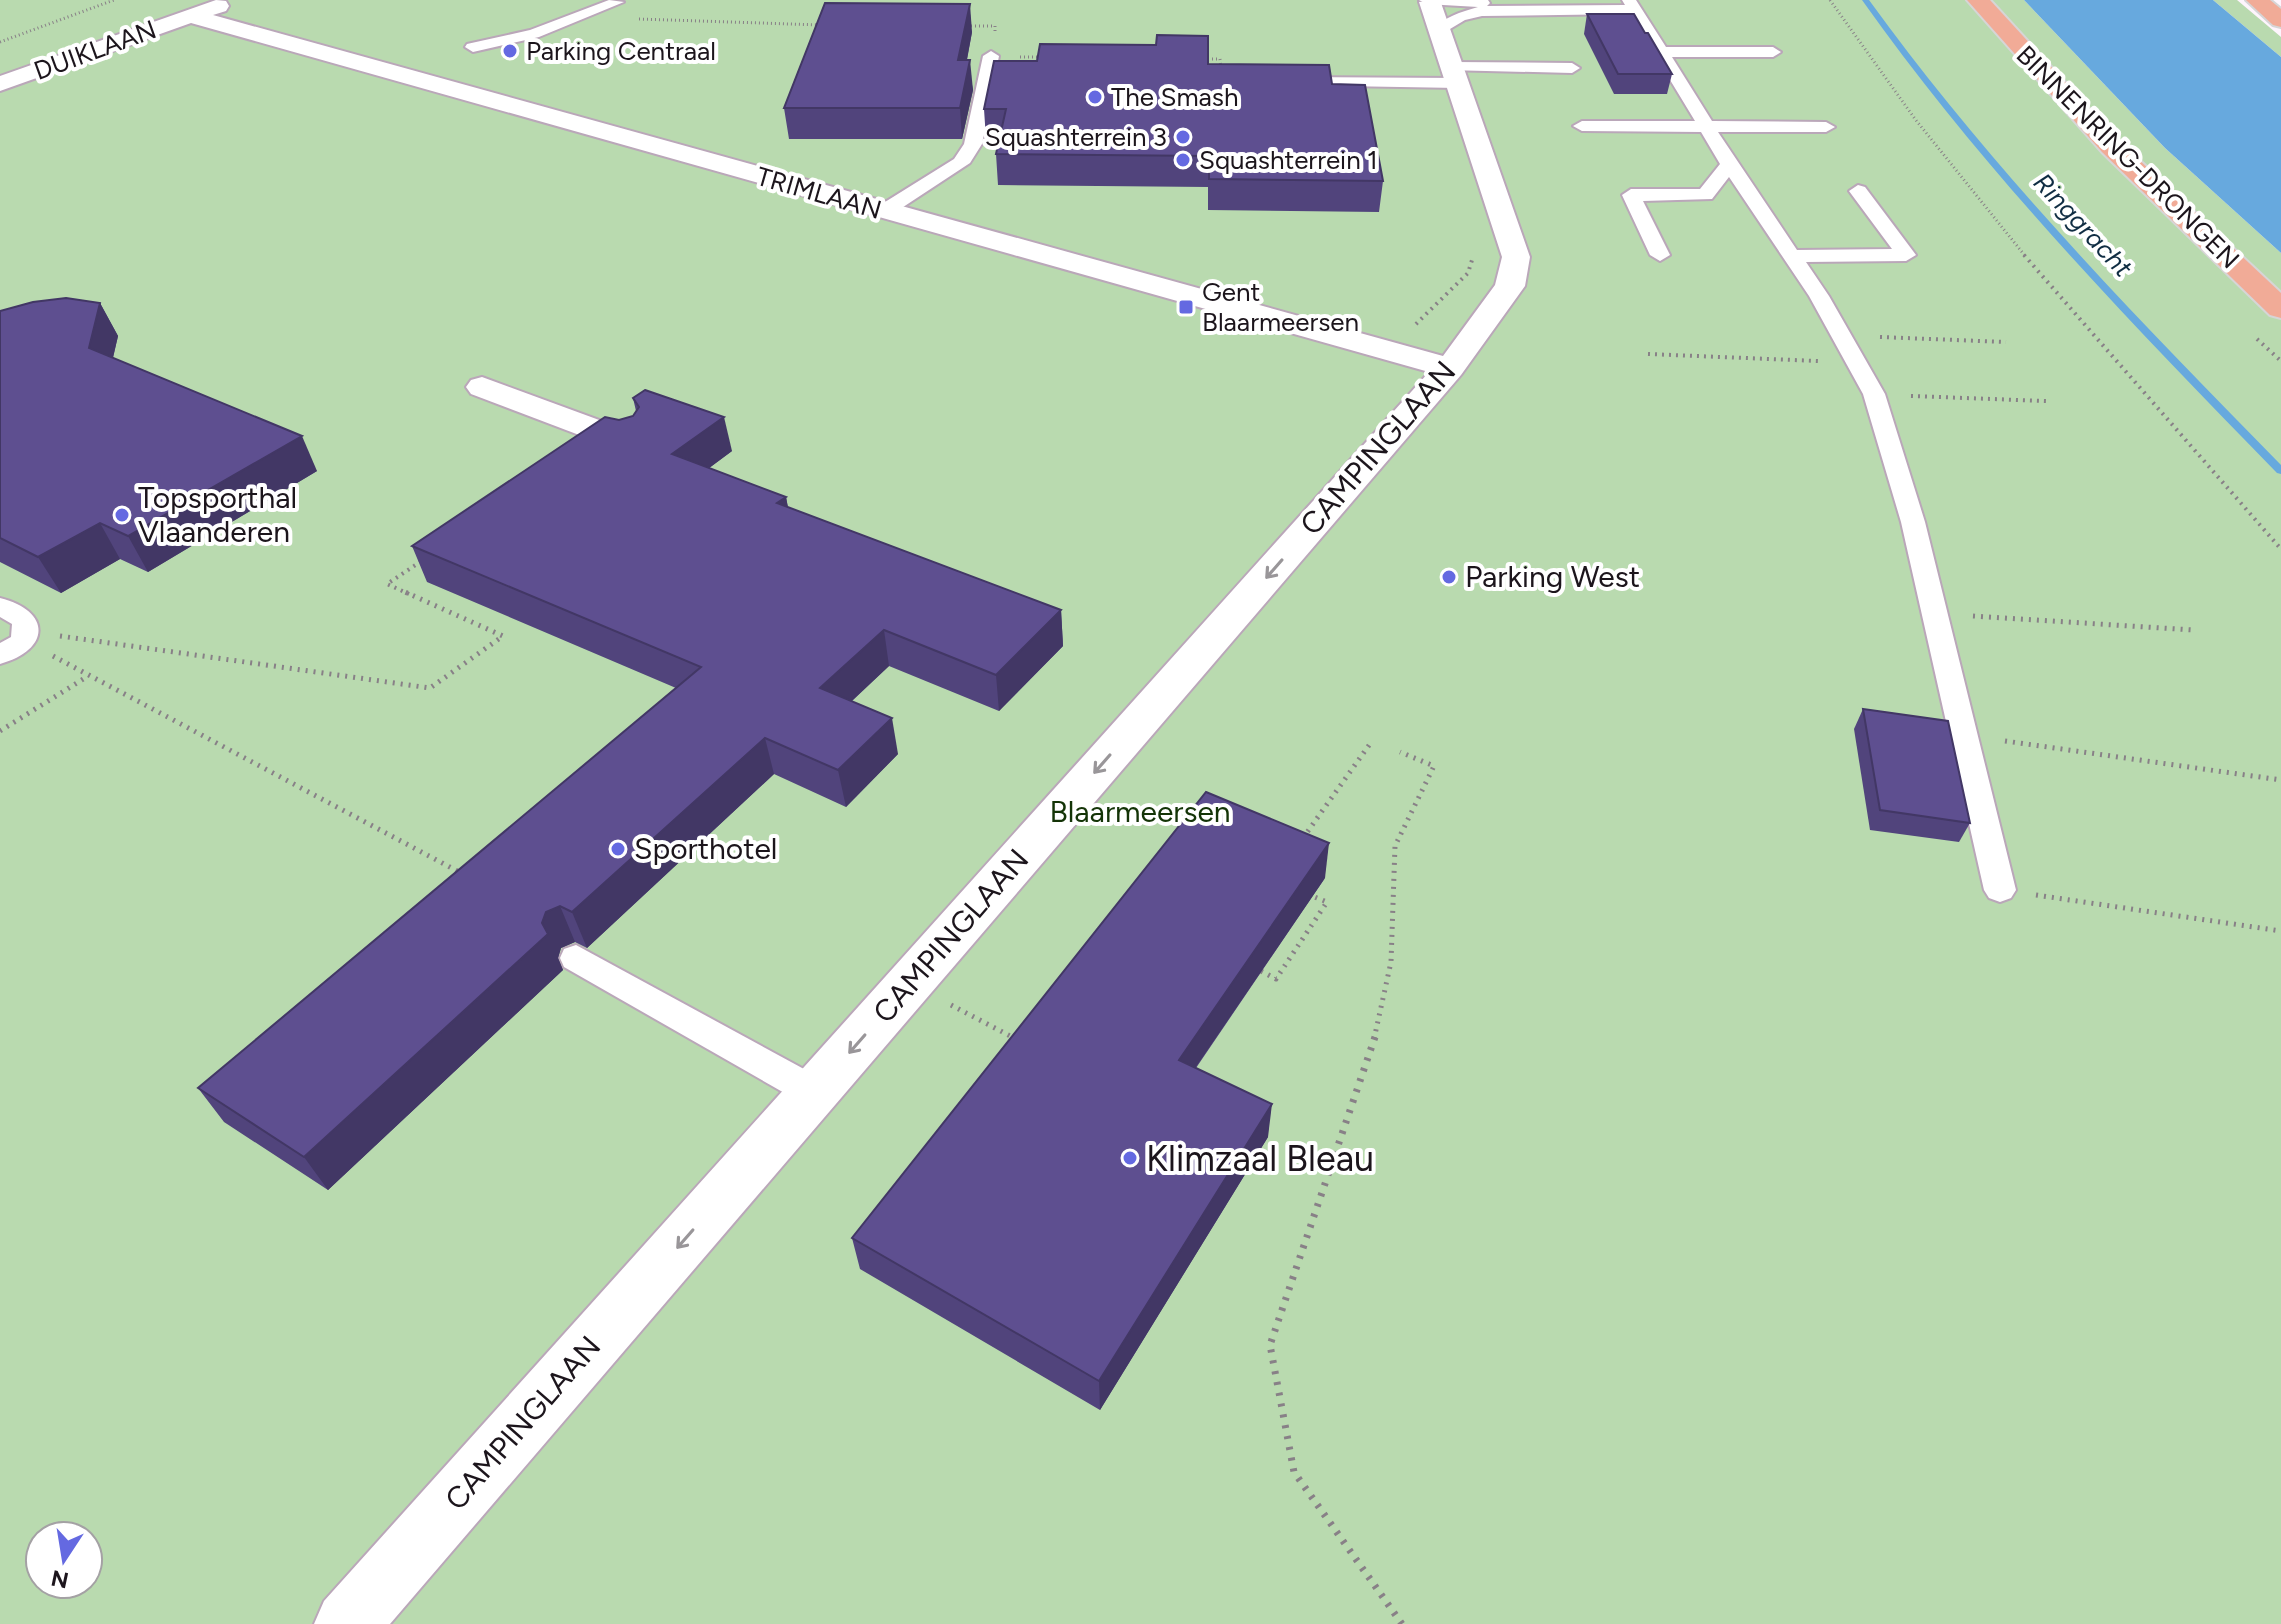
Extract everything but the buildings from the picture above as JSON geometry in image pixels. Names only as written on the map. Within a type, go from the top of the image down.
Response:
[{"type":"highway","name":"BINNENRING-DRONGEN","points":[[1978,0],[2111,147],[2281,309]]},
{"type":"highway","points":[[2257,0],[2281,20]]},
{"type":"street","name":"DUIKLAAN","points":[[0,84],[235,0]]},
{"type":"street","name":"CAMPINGLAAN","points":[[347,1624],[1450,368],[1510,286],[1516,257],[1428,1]]},
{"type":"street","name":"TRIMLAAN","points":[[190,16],[1450,368]]},
{"type":"street","points":[[482,387],[628,442]]},
{"type":"lane","points":[[1428,1],[1453,0],[1537,9]]},
{"type":"lane","points":[[473,47],[534,34],[617,2]]},
{"type":"lane","points":[[1440,30],[1460,17],[1481,11],[1632,5],[1663,52],[1729,164],[1843,335],[1874,394],[1913,522],[2000,890]]},
{"type":"lane","points":[[1663,52],[1773,52]]},
{"type":"lane","points":[[884,211],[962,162],[973,144],[991,56]]},
{"type":"lane","points":[[1221,81],[1455,75],[1572,68]]},
{"type":"lane","points":[[1582,126],[1826,127]]},
{"type":"lane","points":[[1660,255],[1631,195],[1705,195],[1729,164]]},
{"type":"lane","points":[[1792,256],[1906,255],[1858,191]]},
{"type":"lane","points":[[0,606],[25,620],[24,641],[0,655]]},
{"type":"lane","points":[[576,958],[814,1092]]},
{"type":"path","points":[[0,42],[114,0]]},
{"type":"path","points":[[1830,0],[1915,119],[2007,235],[2281,549]]},
{"type":"path","points":[[634,19],[828,25]]},
{"type":"path","points":[[965,26],[995,26],[991,56],[1052,57]]},
{"type":"path","points":[[1205,59],[1220,59],[1221,81]]},
{"type":"path","points":[[1416,324],[1468,273],[1475,249]]},
{"type":"path","points":[[1843,335],[2006,342]]},
{"type":"path","points":[[1648,354],[1859,363]]},
{"type":"path","points":[[1874,394],[2046,401]]},
{"type":"path","points":[[24,641],[55,635],[430,688],[503,636],[387,584],[426,558]]},
{"type":"path","points":[[1936,614],[2193,630]]},
{"type":"path","points":[[24,641],[466,876]]},
{"type":"path","points":[[0,731],[89,676]]},
{"type":"path","points":[[1964,736],[2281,780]]},
{"type":"path","points":[[1295,849],[1372,741]]},
{"type":"path","points":[[1400,752],[1434,766],[1395,846],[1391,962],[1375,1037],[1270,1345],[1294,1472],[1402,1624]]},
{"type":"path","points":[[2000,890],[2281,931]]},
{"type":"path","points":[[1261,971],[1276,979],[1327,902],[1312,896]]},
{"type":"path","points":[[910,983],[1019,1040]]},
{"type":"green space","name":"Blaarmeersen","points":[[0,0],[2024,0],[2165,148],[2281,253],[2281,1624],[0,1624]]},
{"type":"green space","points":[[2213,0],[2237,0],[2281,37],[2281,57]]},
{"type":"water","points":[[2024,0],[2213,0],[2281,57],[2281,253],[2165,148]]},
{"type":"waterway","name":"Ringgracht","points":[[1865,0],[1911,64],[2010,186],[2281,471]]},
{"type":"place","name":"Parking Centraal","points":[[510,51]]},
{"type":"place","name":"The Smash","points":[[1095,97]]},
{"type":"place","name":"Squashterrein 3","points":[[1183,137]]},
{"type":"place","name":"Squashterrein 1","points":[[1183,160]]},
{"type":"place","name":"Gent Blaarmeersen","points":[[1186,307]]},
{"type":"place","name":"Topsporthal Vlaanderen","points":[[122,515]]},
{"type":"place","name":"Parking West","points":[[1449,577]]},
{"type":"place","name":"Sporthotel","points":[[618,849]]},
{"type":"place","name":"Klimzaal Bleau","points":[[1130,1158]]}]
